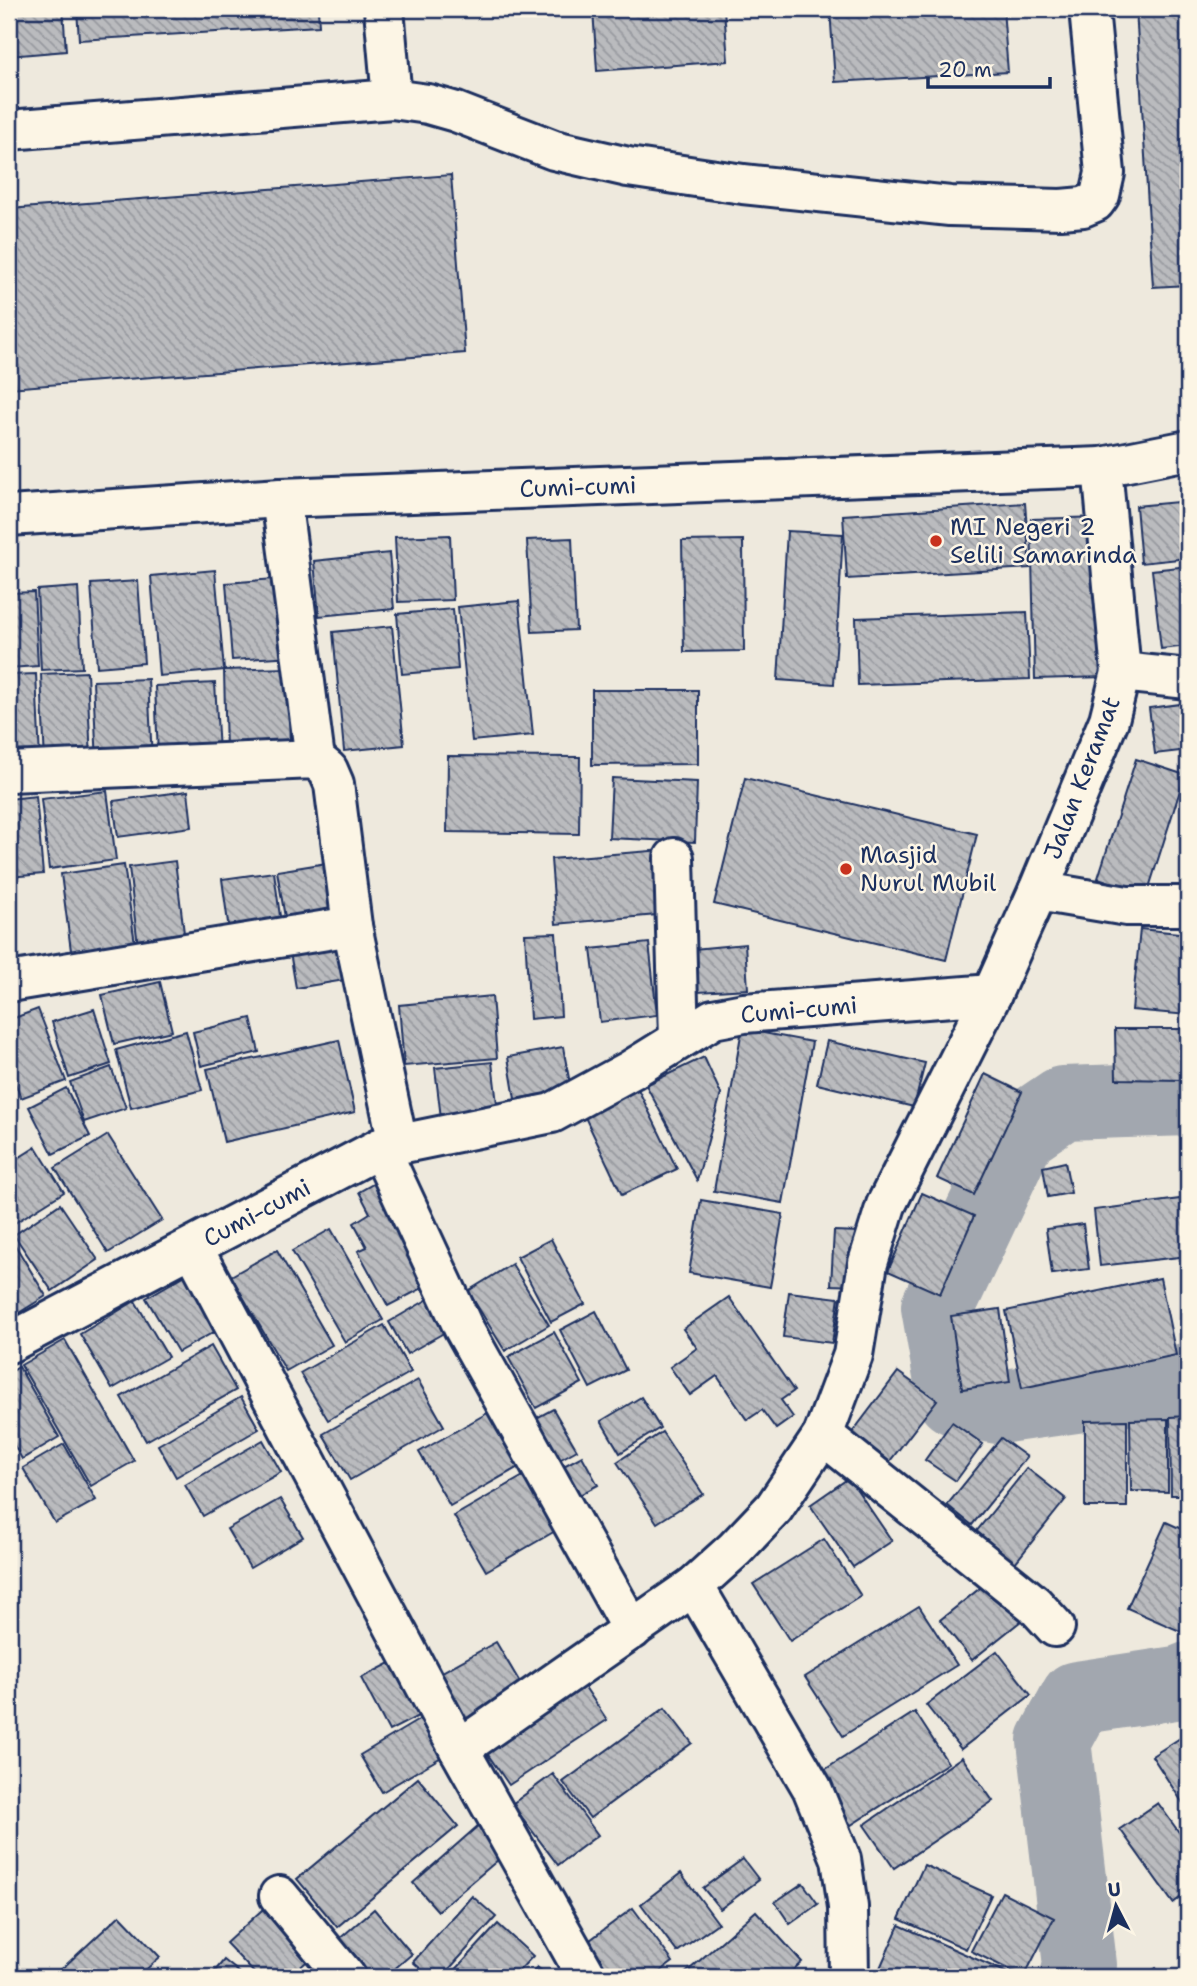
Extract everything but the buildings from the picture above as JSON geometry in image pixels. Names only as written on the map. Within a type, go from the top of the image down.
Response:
[{"type":"street","points":[[384,9],[392,99]]},
{"type":"street","points":[[9,130],[392,99],[456,111],[554,150],[628,167],[743,184],[950,206],[1061,209],[1083,207],[1095,202],[1100,195],[1105,173],[1089,9]]},
{"type":"street","name":"Cumi-cumi","points":[[9,516],[281,498],[1102,467],[1188,450]]},
{"type":"street","name":"Jalan Keramat","points":[[992,994],[1109,720],[1121,672],[1102,467]]},
{"type":"street","points":[[281,498],[315,759],[328,770],[334,784],[352,926],[389,1146],[463,1328],[632,1630]]},
{"type":"street","points":[[1121,672],[1188,679]]},
{"type":"street","points":[[9,772],[315,759]]},
{"type":"street","points":[[674,858],[679,1039]]},
{"type":"street","points":[[1038,891],[1127,906],[1188,906]]},
{"type":"street","points":[[9,982],[352,926]]},
{"type":"street","points":[[459,1749],[694,1586],[735,1549],[774,1508],[823,1435],[853,1355],[868,1263],[886,1205],[992,994]]},
{"type":"street","name":"Cumi-cumi","points":[[9,1343],[389,1146],[552,1113],[631,1070],[713,1019],[744,1013],[992,994]]},
{"type":"street","points":[[193,1248],[459,1749],[587,1977]]},
{"type":"street","points":[[823,1435],[1034,1604],[1055,1627]]},
{"type":"street","points":[[694,1586],[812,1788],[841,1859],[848,1907],[849,1977]]},
{"type":"street","points":[[279,1896],[346,1977]]},
{"type":"waterway","points":[[1188,1099],[1063,1103],[1020,1132],[938,1307],[954,1398],[998,1407],[1188,1380]]},
{"type":"waterway","points":[[1077,1977],[1080,1965],[1054,1741],[1077,1698],[1188,1679]]},
{"type":"place","name":"MI Negeri 2 Selili Samarinda","points":[[936,541]]},
{"type":"place","name":"Masjid Nurul Mubil","points":[[846,869]]}]
